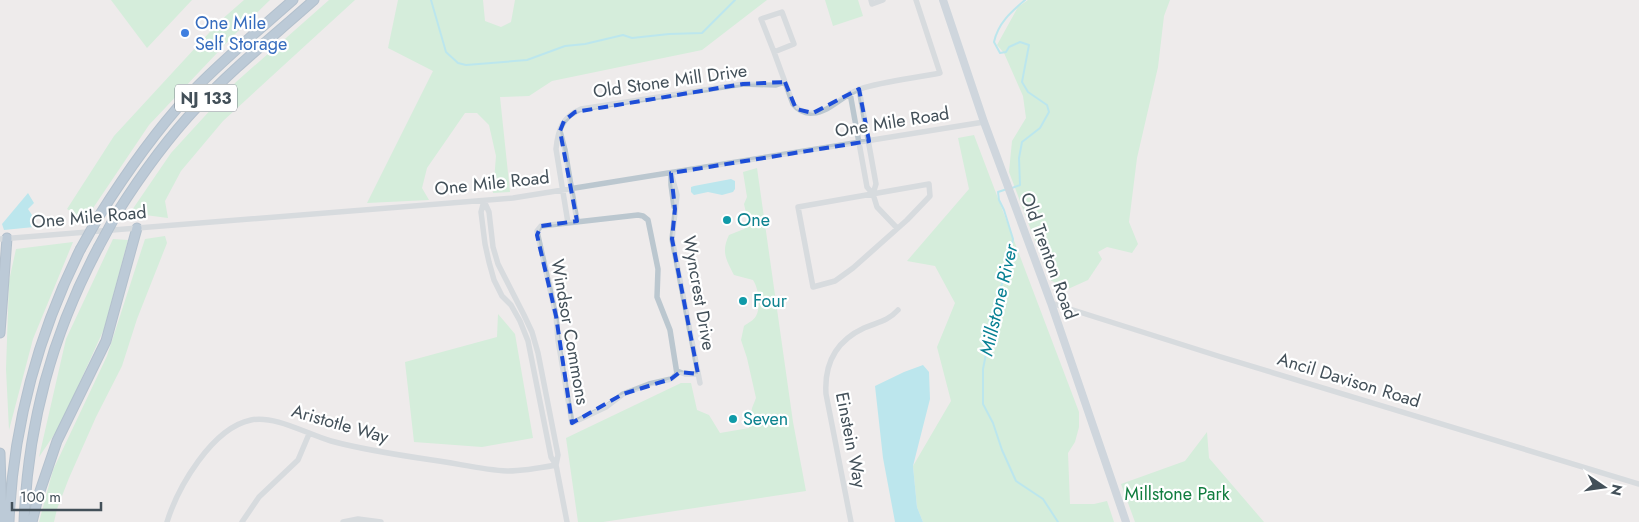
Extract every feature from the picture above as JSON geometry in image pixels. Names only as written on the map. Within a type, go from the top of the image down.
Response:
[{"type":"highway","name":"NJ 133","points":[[9,522],[17,443],[32,373],[49,319],[80,250],[99,216],[136,159],[183,102],[218,66],[293,0]]},
{"type":"highway","name":"NJ 133","points":[[24,522],[31,445],[46,376],[69,307],[117,213],[163,147],[199,105],[230,74],[314,0]]},
{"type":"highway","points":[[32,522],[38,494],[57,442],[106,341],[137,228]]},
{"type":"highway","points":[[0,333],[3,239]]},
{"type":"highway","points":[[0,453],[2,522]]},
{"type":"main road","name":"Old Trenton Road","points":[[943,0],[984,122],[1050,303],[1126,522]]},
{"type":"street","points":[[871,0],[872,4],[883,0]]},
{"type":"street","points":[[774,52],[794,44],[782,12],[761,19],[796,109],[808,113],[823,110],[860,89],[940,73],[916,0]]},
{"type":"street","name":"Old Stone Mill Drive","points":[[563,190],[556,150],[557,138],[568,115],[581,109],[742,84],[776,85],[785,82]]},
{"type":"street","points":[[860,89],[876,184],[873,194]]},
{"type":"street","points":[[850,93],[867,187],[873,194],[877,207],[897,228]]},
{"type":"street","name":"One Mile Road","points":[[3,239],[484,201],[572,189],[984,122]]},
{"type":"street","points":[[560,131],[577,221]]},
{"type":"street","name":"Wyncrest Drive","points":[[672,173],[670,185],[675,209],[672,239],[700,383]]},
{"type":"street","points":[[929,184],[930,196],[897,228],[853,268],[835,281],[813,287],[798,207],[929,184]]},
{"type":"street","points":[[563,190],[568,222]]},
{"type":"street","points":[[484,201],[481,212],[489,262],[494,280],[502,296],[511,305],[520,321],[528,341],[551,457],[556,465],[567,522]]},
{"type":"street","points":[[484,201],[489,212],[493,247],[498,264],[524,314],[538,353],[558,456],[556,465]]},
{"type":"street","name":"Windsor Commons","points":[[638,215],[648,220],[658,269],[657,297],[670,330],[677,374],[671,379],[649,384],[623,394],[606,407],[572,423],[558,340],[556,316],[537,235],[538,228],[541,226],[577,221],[638,215]]},
{"type":"street","name":"Ancil Davison Road","points":[[1050,303],[1639,484]]},
{"type":"street","name":"Einstein Way","points":[[851,522],[826,394],[825,381],[828,366],[832,356],[846,340],[862,329],[890,319],[898,310]]},
{"type":"street","points":[[677,371],[685,374],[698,374]]},
{"type":"street","name":"Aristotle Way","points":[[167,522],[190,472],[211,446],[231,428],[260,418],[271,420],[309,434],[377,452],[506,471],[532,470],[556,465]]},
{"type":"street","points":[[242,522],[259,497],[298,460],[309,434]]},
{"type":"street","points":[[343,522],[358,520],[381,522]]},
{"type":"highlighted area","points":[[785,82],[796,109],[813,113],[859,89],[869,141],[671,173],[675,209],[672,239],[698,374],[680,372],[671,379],[623,394],[572,423],[556,316],[537,235],[541,226],[577,221],[560,131],[564,121],[575,112],[743,84]]},
{"type":"green space","points":[[111,0],[192,0],[147,48]]},
{"type":"green space","points":[[244,0],[270,0],[234,35],[149,125],[85,220],[67,209],[114,136],[220,21]]},
{"type":"green space","points":[[329,0],[355,0],[223,121],[181,171],[165,201],[168,218],[130,213],[171,153],[236,82]]},
{"type":"green space","points":[[398,0],[483,0],[485,21],[501,27],[511,22],[515,0],[767,0],[702,50],[552,81],[529,96],[500,97],[510,192],[493,193],[496,156],[489,125],[477,113],[465,113],[427,168],[422,188],[429,200],[367,203],[433,71],[388,48]]},
{"type":"green space","points":[[825,0],[858,0],[863,16],[833,26]]},
{"type":"green space","points":[[1028,0],[1170,0],[1164,16],[1158,67],[1137,158],[1129,222],[1138,244],[1132,253],[1107,247],[1098,252],[1102,259],[1088,280],[1068,289],[1050,280],[1009,172],[1012,141],[1026,118],[1023,96],[1004,53],[997,45],[1018,7]]},
{"type":"green space","points":[[974,135],[1079,412],[1079,427],[1075,442],[1068,453],[1070,504],[1094,504],[1107,501],[1114,522],[923,522],[917,507],[913,466],[951,401],[937,347],[955,303],[935,266],[907,261],[969,189],[958,138]]},
{"type":"green space","points":[[757,168],[793,422],[806,491],[603,522],[578,522],[566,438],[681,383],[691,383],[697,410],[709,415],[720,433],[749,428],[752,408],[756,398],[741,340],[744,326],[758,312],[759,298],[753,280],[734,275],[727,260],[725,246],[729,235],[744,229],[748,221],[744,204],[747,197],[743,172]]},
{"type":"green space","points":[[165,236],[167,243],[137,319],[122,366],[96,417],[69,478],[54,522],[39,522],[53,470],[107,356],[145,239]]},
{"type":"green space","points":[[113,239],[128,240],[104,329],[60,426],[39,457],[66,339]]},
{"type":"green space","points":[[73,242],[33,339],[9,430],[6,369],[9,281],[16,249]]},
{"type":"green space","points":[[498,314],[515,334],[533,438],[482,447],[414,442],[405,362],[497,337]]},
{"type":"green space","name":"Millstone Park","points":[[1207,432],[1209,458],[1264,522],[1135,522],[1121,484],[1185,461]]},
{"type":"water","points":[[731,179],[735,181],[733,192],[722,195],[708,192],[694,195],[691,192],[691,187],[694,186]]},
{"type":"water","points":[[28,193],[34,203],[28,209],[34,218],[34,227],[4,230],[2,224]]},
{"type":"water","points":[[923,365],[929,372],[930,399],[913,466],[917,507],[923,522],[895,522],[883,458],[875,386]]},
{"type":"waterway","points":[[431,0],[446,52],[458,63],[466,65],[527,60],[565,46],[585,44],[623,35],[632,38],[702,33],[735,0]]},
{"type":"waterway","name":"Millstone River","points":[[1012,188],[1020,185],[1019,158],[1022,142],[1040,128],[1049,112],[1047,105],[1028,92],[1022,82],[1029,45],[1020,42],[1009,47],[1006,52],[1000,53],[994,42],[1002,24],[1025,0]]},
{"type":"waterway","name":"Millstone River","points":[[1007,189],[998,192],[1013,239],[1006,272],[990,318],[983,369],[983,404],[993,423],[1002,450],[1016,481],[1043,499],[1058,522]]},
{"type":"place","name":"One Mile Self Storage","points":[[185,33]]},
{"type":"place","name":"One","points":[[727,220]]},
{"type":"place","name":"Four","points":[[743,301]]},
{"type":"place","name":"Seven","points":[[733,419]]}]
